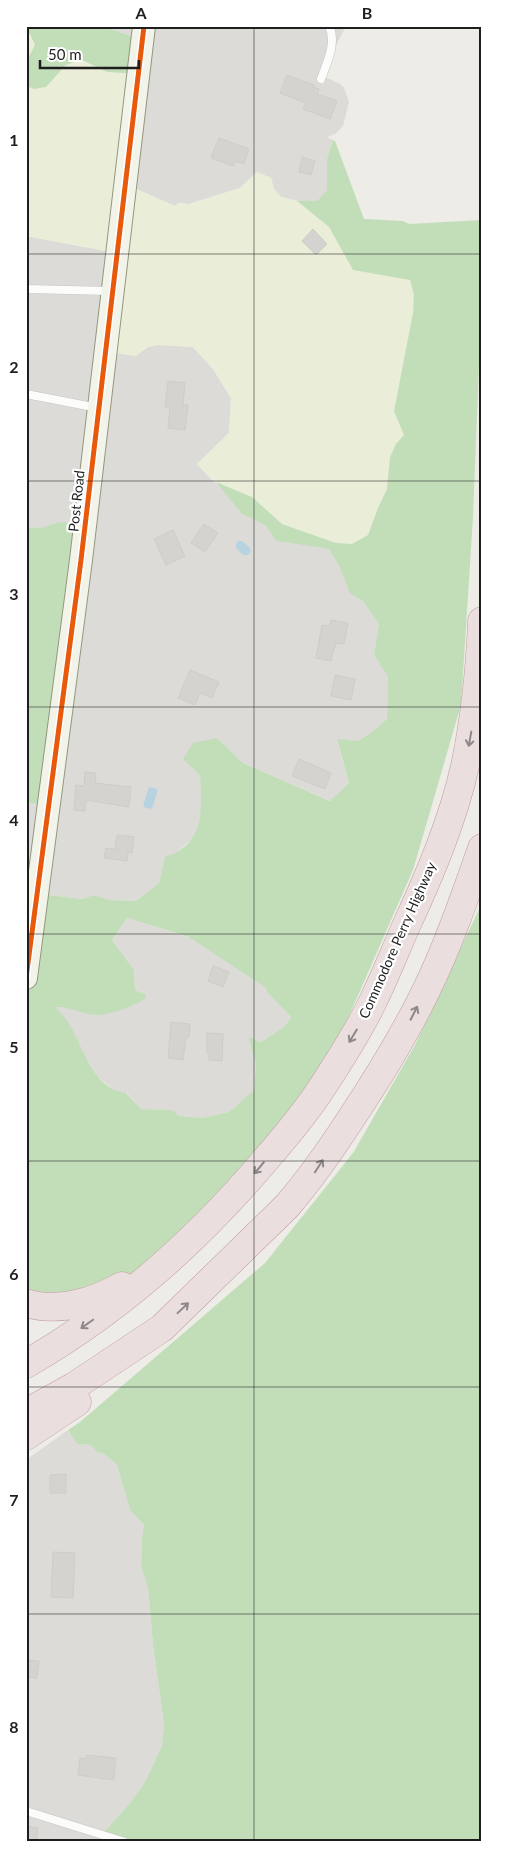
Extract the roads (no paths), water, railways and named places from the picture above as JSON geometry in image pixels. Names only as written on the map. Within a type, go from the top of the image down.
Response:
[{"type":"highway","name":"Commodore Perry Highway","points":[[26,1364],[86,1325],[133,1291],[188,1243],[249,1179],[285,1137],[322,1087],[373,1001],[429,873],[446,828],[464,768],[474,717],[482,621]]},
{"type":"highway","points":[[446,828],[456,841],[467,842],[482,839]]},
{"type":"highway","points":[[26,1436],[85,1397],[153,1338],[288,1206],[316,1170],[383,1069],[405,1032],[433,975],[464,900],[482,848]]},
{"type":"highway","points":[[429,873],[446,859],[453,857],[462,860],[465,868],[463,883],[464,900]]},
{"type":"highway","points":[[26,1303],[49,1308],[65,1306],[112,1292],[138,1278],[188,1243]]},
{"type":"highway","points":[[26,1413],[73,1387],[162,1328]]},
{"type":"street","name":"Post Road","points":[[26,978],[30,916],[65,687],[141,27]]},
{"type":"lane","points":[[321,79],[332,44],[333,34],[329,26]]},
{"type":"lane","points":[[26,288],[112,291]]},
{"type":"lane","points":[[26,394],[98,408]]},
{"type":"lane","points":[[26,1811],[125,1842]]},
{"type":"water","points":[[238,541],[242,541],[250,548],[251,551],[248,555],[243,555],[236,548]]},
{"type":"water","points":[[149,787],[158,789],[152,809],[143,806]]}]
